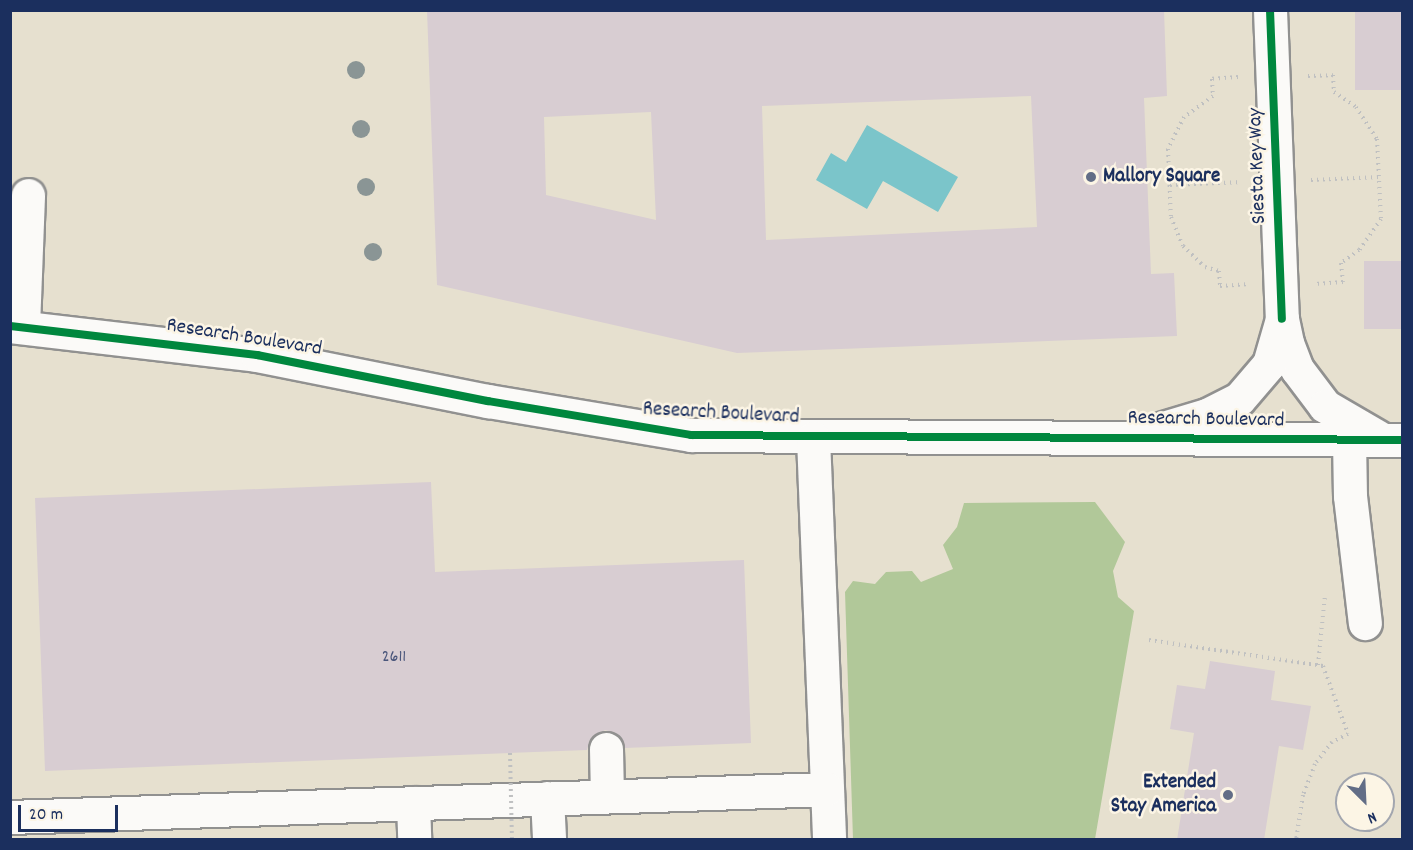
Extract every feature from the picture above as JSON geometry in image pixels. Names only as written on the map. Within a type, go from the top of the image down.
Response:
[{"type":"street","name":"Siesta Key Way","points":[[1270,10],[1282,319]]},
{"type":"street","points":[[17,326],[28,195]]},
{"type":"street","points":[[1099,436],[1162,428],[1208,415],[1239,399],[1269,364],[1282,319]]},
{"type":"street","points":[[1282,319],[1298,369],[1311,390],[1353,425],[1393,439]]},
{"type":"street","name":"Research Boulevard","points":[[17,326],[257,355],[632,427],[691,435],[813,438],[1099,436],[1393,439]]},
{"type":"street","points":[[813,438],[829,840]]},
{"type":"street","points":[[1349,439],[1350,496],[1365,623]]},
{"type":"street","points":[[606,749],[607,796]]},
{"type":"street","points":[[10,817],[827,789]]},
{"type":"street","points":[[547,798],[549,838]]},
{"type":"street","points":[[413,803],[414,840]]},
{"type":"path","points":[[1308,76],[1333,75],[1334,92],[1367,120],[1377,139],[1381,219],[1373,234],[1341,263],[1343,282],[1315,284]]},
{"type":"path","points":[[1238,77],[1212,79],[1213,96],[1184,117],[1168,149],[1171,217],[1183,246],[1206,267],[1219,272],[1220,286],[1246,284]]},
{"type":"path","points":[[1311,180],[1379,177]]},
{"type":"path","points":[[1170,185],[1242,182]]},
{"type":"path","points":[[1318,665],[1325,588]]},
{"type":"path","points":[[1149,640],[1323,666],[1348,734],[1332,742],[1315,764],[1303,795],[1296,840]]},
{"type":"path","points":[[510,753],[512,839]]},
{"type":"green space","points":[[1095,502],[1125,542],[1113,571],[1118,597],[1134,611],[1095,839],[853,839],[845,592],[853,581],[875,584],[886,572],[912,571],[921,582],[953,569],[943,545],[957,527],[964,503]]},
{"type":"water","points":[[867,125],[958,177],[938,212],[883,181],[867,209],[816,180],[831,153],[846,162]]},
{"type":"building","name":"Mallory Square","points":[[427,10],[1164,10],[1167,96],[1144,98],[1151,274],[1174,273],[1177,336],[737,353],[437,285]],"holes":[[[1031,96],[1037,227],[766,240],[762,106]],[[651,112],[656,220],[546,195],[544,117]]]},
{"type":"building","points":[[1355,10],[1402,10],[1402,90],[1355,90]]},
{"type":"building","points":[[1364,261],[1402,261],[1402,329],[1364,329]]},
{"type":"building","points":[[431,482],[435,572],[744,560],[751,743],[625,748],[615,733],[605,730],[590,740],[587,750],[45,771],[35,498]]},
{"type":"building","name":"Extended Stay America","points":[[1210,661],[1275,671],[1271,700],[1311,706],[1303,750],[1279,746],[1264,840],[1177,840],[1194,733],[1170,729],[1177,685],[1205,689]]},
{"type":"cycle path","points":[[1270,10],[1282,319]]},
{"type":"cycle path","points":[[10,326],[257,355],[488,401],[691,435],[1402,440]]},
{"type":"place","name":"Mallory Square","points":[[1091,177]]},
{"type":"place","name":"Extended Stay America","points":[[1228,795]]}]
